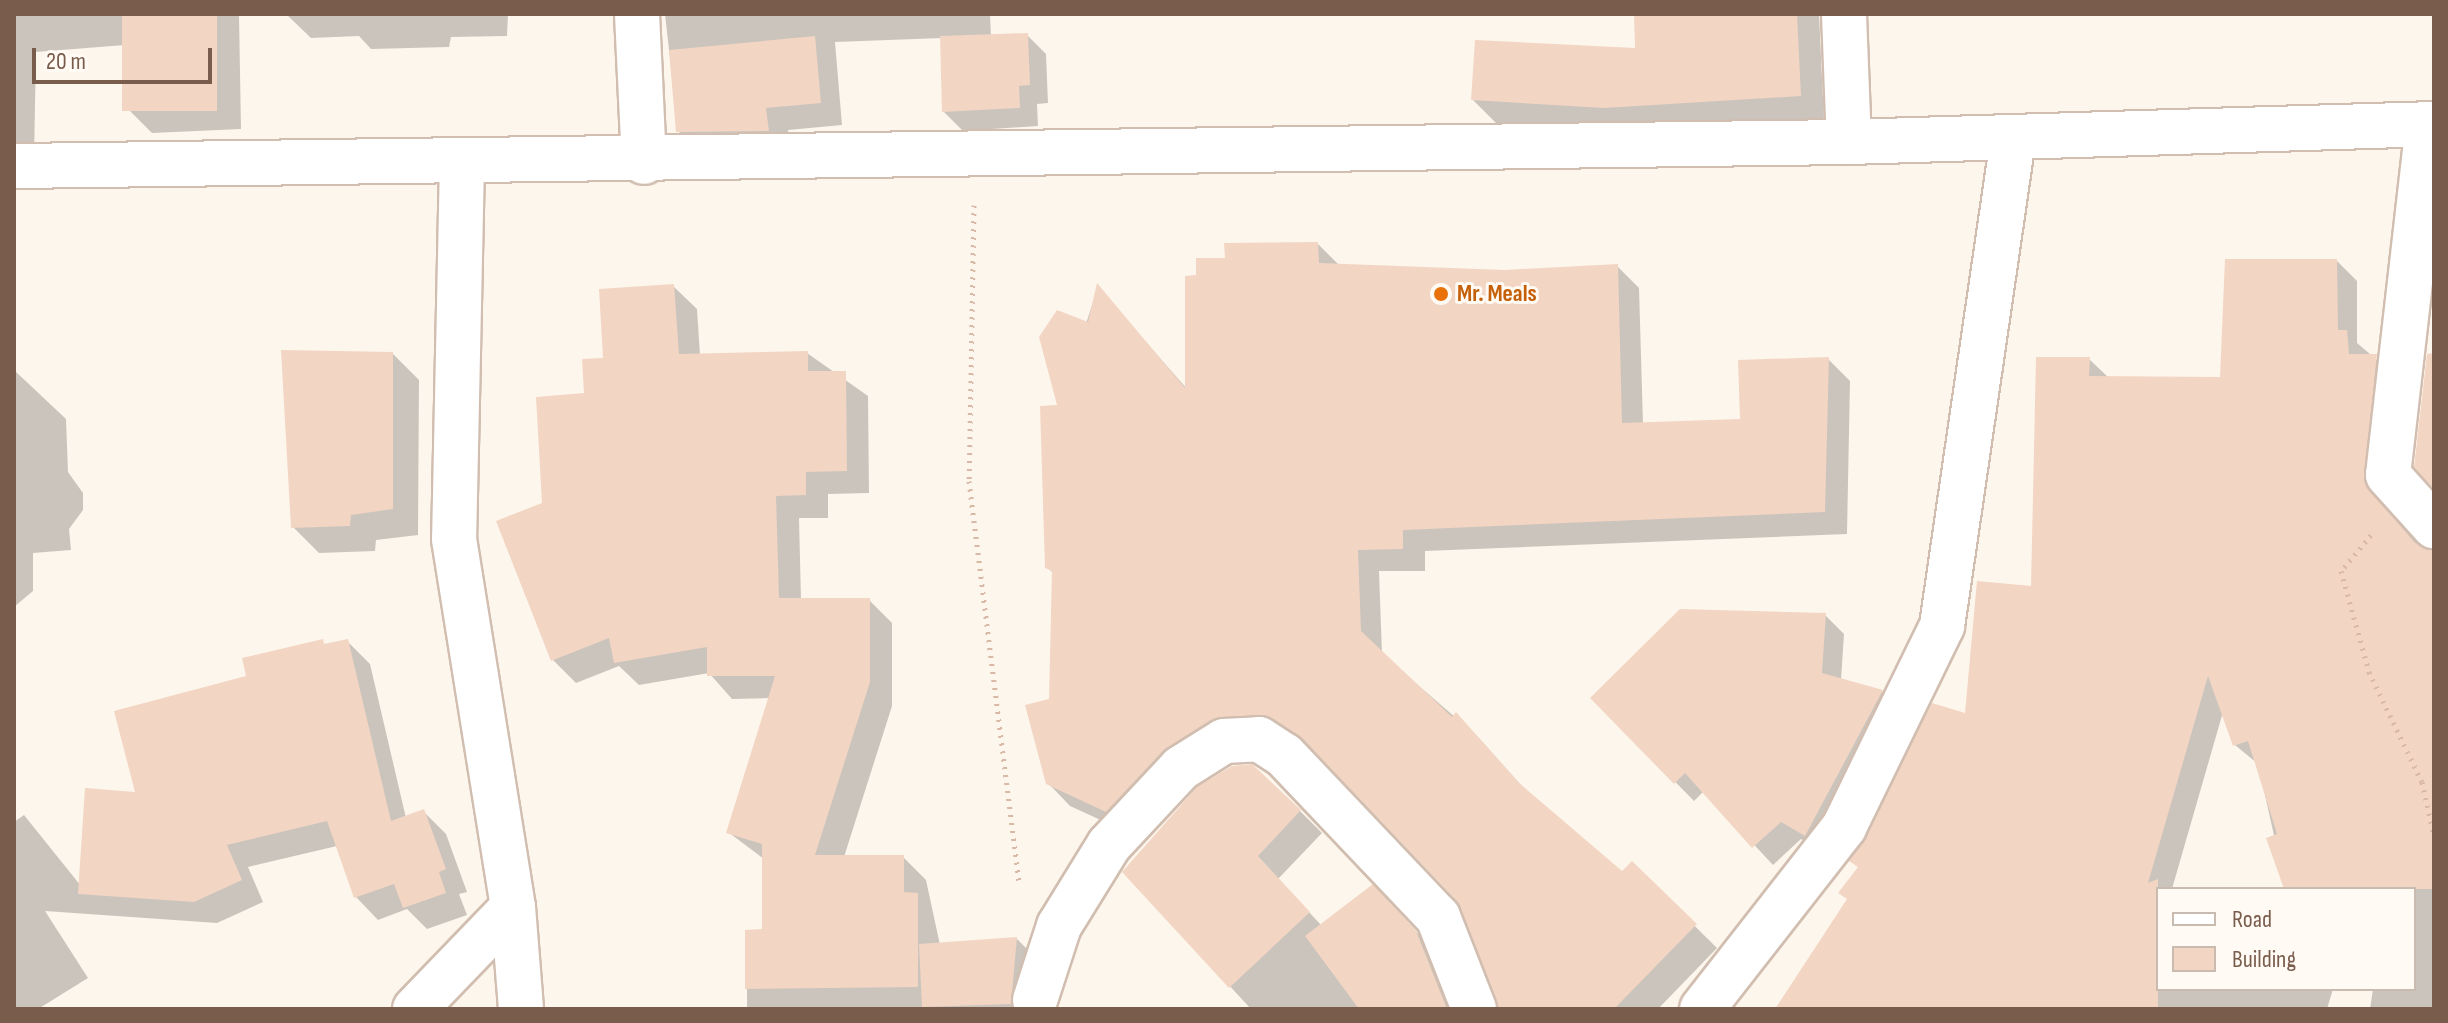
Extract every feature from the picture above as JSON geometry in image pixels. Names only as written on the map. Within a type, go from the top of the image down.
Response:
[{"type":"street","points":[[637,14],[644,162]]},
{"type":"street","points":[[1844,14],[1849,142]]},
{"type":"street","points":[[14,166],[644,162],[1849,142],[2431,124],[2388,475],[2434,526]]},
{"type":"street","points":[[1702,1009],[1844,827],[1942,626],[2013,139]]},
{"type":"street","points":[[462,162],[454,539],[513,907],[521,1009]]},
{"type":"street","points":[[1035,1000],[1059,926],[1109,845],[1181,768],[1224,741],[1259,739],[1284,755],[1438,917],[1474,1009]]},
{"type":"street","points":[[415,1009],[513,907]]},
{"type":"path","points":[[975,156],[969,481],[1020,889]]},
{"type":"path","points":[[2388,475],[2368,548],[2341,571],[2369,672],[2422,782],[2434,836]]},
{"type":"building","points":[[122,14],[217,14],[217,111],[122,111]]},
{"type":"building","points":[[1634,14],[1797,14],[1801,96],[1604,108],[1471,100],[1475,40],[1635,48]]},
{"type":"building","points":[[1028,33],[1030,85],[1019,86],[1020,108],[942,112],[940,36]]},
{"type":"building","points":[[815,36],[821,103],[766,108],[769,131],[676,132],[669,50]]},
{"type":"building","points":[[1318,242],[1319,263],[1504,270],[1618,264],[1622,423],[1740,419],[1738,360],[1829,357],[1825,512],[1403,530],[1403,549],[1358,550],[1361,631],[1452,717],[1456,712],[1519,783],[1622,871],[1632,861],[1697,924],[1614,1009],[1498,1009],[1456,900],[1302,738],[1272,718],[1211,720],[1163,751],[1106,812],[1046,784],[1025,705],[1049,699],[1052,571],[1045,568],[1040,406],[1057,405],[1039,337],[1057,310],[1088,322],[1097,283],[1185,388],[1185,276],[1196,275],[1196,258],[1225,258],[1224,243]]},
{"type":"building","points":[[2225,259],[2337,259],[2338,330],[2347,330],[2349,354],[2377,354],[2364,482],[2415,543],[2434,550],[2434,889],[2283,887],[2266,838],[2277,834],[2248,741],[2233,746],[2208,676],[2148,883],[2158,879],[2158,1009],[1775,1009],[1847,899],[1838,893],[1858,867],[1849,861],[1932,703],[1965,713],[1977,581],[2031,586],[2036,357],[2090,357],[2089,376],[2220,377]]},
{"type":"building","points":[[674,284],[679,354],[808,351],[808,371],[846,371],[847,471],[806,472],[806,495],[776,496],[779,598],[870,598],[870,682],[815,855],[904,855],[904,892],[918,893],[918,987],[745,989],[745,930],[762,929],[762,844],[726,833],[775,676],[707,676],[707,647],[614,663],[609,638],[551,661],[496,521],[542,503],[536,397],[584,393],[582,359],[603,358],[599,289]]},
{"type":"building","points":[[281,350],[393,352],[393,509],[351,515],[350,526],[291,528]]},
{"type":"building","points":[[2434,353],[2434,489],[2414,467],[2427,354]]},
{"type":"building","points":[[1680,609],[1826,613],[1822,673],[1883,690],[1805,836],[1781,822],[1752,848],[1685,773],[1674,784],[1590,698]]},
{"type":"building","points":[[323,639],[324,644],[348,639],[391,821],[424,809],[446,869],[439,872],[446,893],[403,908],[394,884],[354,898],[327,821],[227,845],[242,880],[194,902],[78,894],[85,788],[135,792],[114,711],[246,676],[242,658]]},
{"type":"building","points":[[1252,764],[1301,810],[1258,856],[1310,912],[1229,988],[1122,872],[1197,787],[1232,766]]},
{"type":"building","points":[[1373,884],[1416,931],[1447,1009],[1359,1009],[1305,936]]},
{"type":"building","points":[[1017,937],[1011,1004],[922,1007],[919,944]]},
{"type":"place","name":"Mr. Meals","points":[[1441,294]]}]
